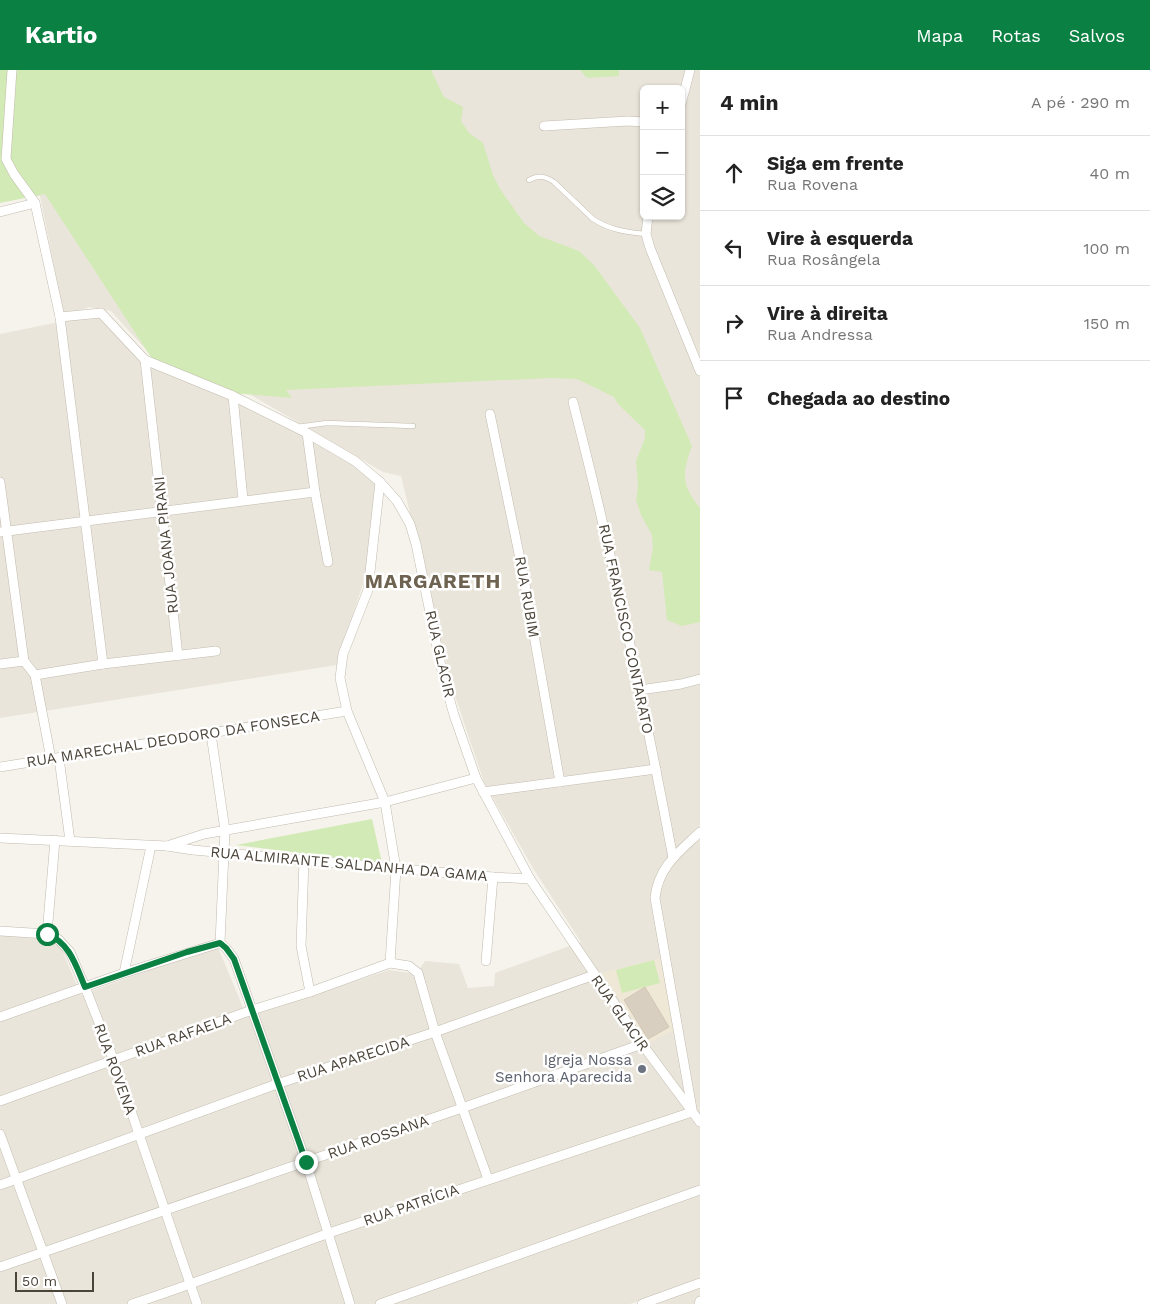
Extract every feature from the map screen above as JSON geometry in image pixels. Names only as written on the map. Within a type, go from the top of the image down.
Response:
[{"type":"street","points":[[12,70],[6,159],[14,174],[35,203],[60,317],[103,664]]},
{"type":"street","points":[[685,89],[690,70]]},
{"type":"street","points":[[544,126],[640,122]]},
{"type":"street","points":[[0,212],[35,203]]},
{"type":"street","points":[[648,220],[646,234],[654,262],[700,371]]},
{"type":"street","name":"RUA GLACIR","points":[[60,317],[101,313],[144,360],[233,396],[307,433],[355,461],[380,482],[397,501],[410,524],[416,544],[443,676],[454,715],[476,778],[530,879],[594,976],[700,1122]]},
{"type":"street","name":"RUA JOANA PIRANI","points":[[144,360],[178,656]]},
{"type":"street","points":[[233,396],[243,500]]},
{"type":"street","name":"RUA FRANCISCO CONTARATO","points":[[573,402],[601,510],[640,690],[673,858]]},
{"type":"street","name":"RUA RUBIM","points":[[490,414],[523,573],[560,782]]},
{"type":"street","points":[[307,433],[315,492],[328,562]]},
{"type":"street","points":[[0,482],[3,531],[24,661],[35,675],[55,759],[70,841]]},
{"type":"street","points":[[380,482],[368,590],[341,665],[341,690],[347,711],[385,802],[396,869],[390,963],[412,967],[418,973],[436,1032],[488,1179]]},
{"type":"street","points":[[3,531],[315,492]]},
{"type":"street","points":[[35,675],[103,664],[216,651]]},
{"type":"street","points":[[0,664],[24,661]]},
{"type":"street","points":[[640,690],[700,679]]},
{"type":"street","name":"RUA MARECHAL DEODORO DA FONSECA","points":[[0,767],[347,711]]},
{"type":"street","points":[[211,734],[225,830],[220,943]]},
{"type":"street","points":[[483,792],[656,769]]},
{"type":"street","name":"RUA ALMIRANTE SALDANHA DA GAMA","points":[[167,846],[188,838],[225,830],[385,802],[476,778]]},
{"type":"street","points":[[692,1112],[654,898],[658,881],[673,858],[700,832]]},
{"type":"street","name":"RUA ALMIRANTE SALDANHA DA GAMA","points":[[0,838],[167,846],[396,869],[530,879]]},
{"type":"street","points":[[0,931],[47,934],[56,840]]},
{"type":"street","points":[[124,973],[152,846]]},
{"type":"street","points":[[304,860],[301,946],[310,992]]},
{"type":"street","points":[[486,961],[493,877]]},
{"type":"street","name":"RUA ROVENA","points":[[47,934],[58,939],[70,952],[85,987],[114,1061],[197,1304]]},
{"type":"street","points":[[0,1017],[124,973],[220,943]]},
{"type":"street","points":[[220,943],[234,959],[306,1162],[350,1304]]},
{"type":"street","name":"RUA RAFAELA","points":[[0,1102],[252,1010],[310,992],[390,963]]},
{"type":"street","name":"RUA APARECIDA","points":[[0,1185],[278,1084],[436,1032],[594,976]]},
{"type":"street","name":"RUA ROSSANA","points":[[0,1267],[642,1044]]},
{"type":"street","name":"RUA PATRÍCIA","points":[[132,1304],[190,1285],[329,1233],[692,1112]]},
{"type":"street","points":[[0,1134],[62,1304]]},
{"type":"street","points":[[380,1304],[700,1190]]},
{"type":"street","points":[[642,1304],[700,1283]]},
{"type":"lane","points":[[529,180],[539,176],[554,182],[593,219],[606,226],[620,231],[646,234]]},
{"type":"lane","points":[[296,427],[327,423],[413,426]]},
{"type":"shaded area","points":[[4,70],[700,70],[700,1280],[630,1304],[0,1304],[0,934],[57,938],[81,995],[217,945],[247,1017],[389,970],[416,974],[425,961],[459,964],[468,988],[494,986],[495,973],[581,942],[534,870],[484,782],[452,687],[401,476],[383,472],[246,392],[159,364],[111,311],[89,307],[64,316],[40,196],[14,197]]},
{"type":"shaded area","points":[[89,312],[109,315],[155,367],[244,397],[383,477],[365,577],[337,665],[0,718],[0,334],[69,320]]},
{"type":"shaded area","points":[[660,958],[674,1030],[649,1043],[602,973]]},
{"type":"shaded area","points":[[700,1286],[700,1304],[649,1304]]},
{"type":"green space","points":[[0,70],[431,70],[444,97],[463,107],[461,121],[469,133],[483,143],[493,175],[500,189],[524,223],[539,236],[579,251],[594,265],[640,328],[692,446],[686,464],[685,478],[689,492],[700,508],[700,622],[682,626],[667,620],[662,572],[649,570],[653,547],[652,535],[641,515],[636,500],[638,486],[636,461],[645,438],[645,430],[618,404],[614,397],[577,379],[550,378],[286,390],[292,398],[219,394],[158,368],[45,194],[0,203]]},
{"type":"green space","points":[[580,70],[619,70],[619,76],[587,78]]},
{"type":"green space","points":[[372,819],[382,863],[236,845]]},
{"type":"green space","points":[[654,960],[660,983],[622,993],[616,970]]},
{"type":"building","points":[[645,987],[669,1027],[648,1039],[624,1000]]},
{"type":"place","name":"Igreja Nossa Senhora Aparecida","points":[[642,1069]]},
{"type":"district","name":"MARGARETH","points":[[433,581]]},
{"type":"route","points":[[47,934],[58,939],[70,952],[85,987],[187,952],[220,943],[226,948],[234,959],[306,1162]]}]
